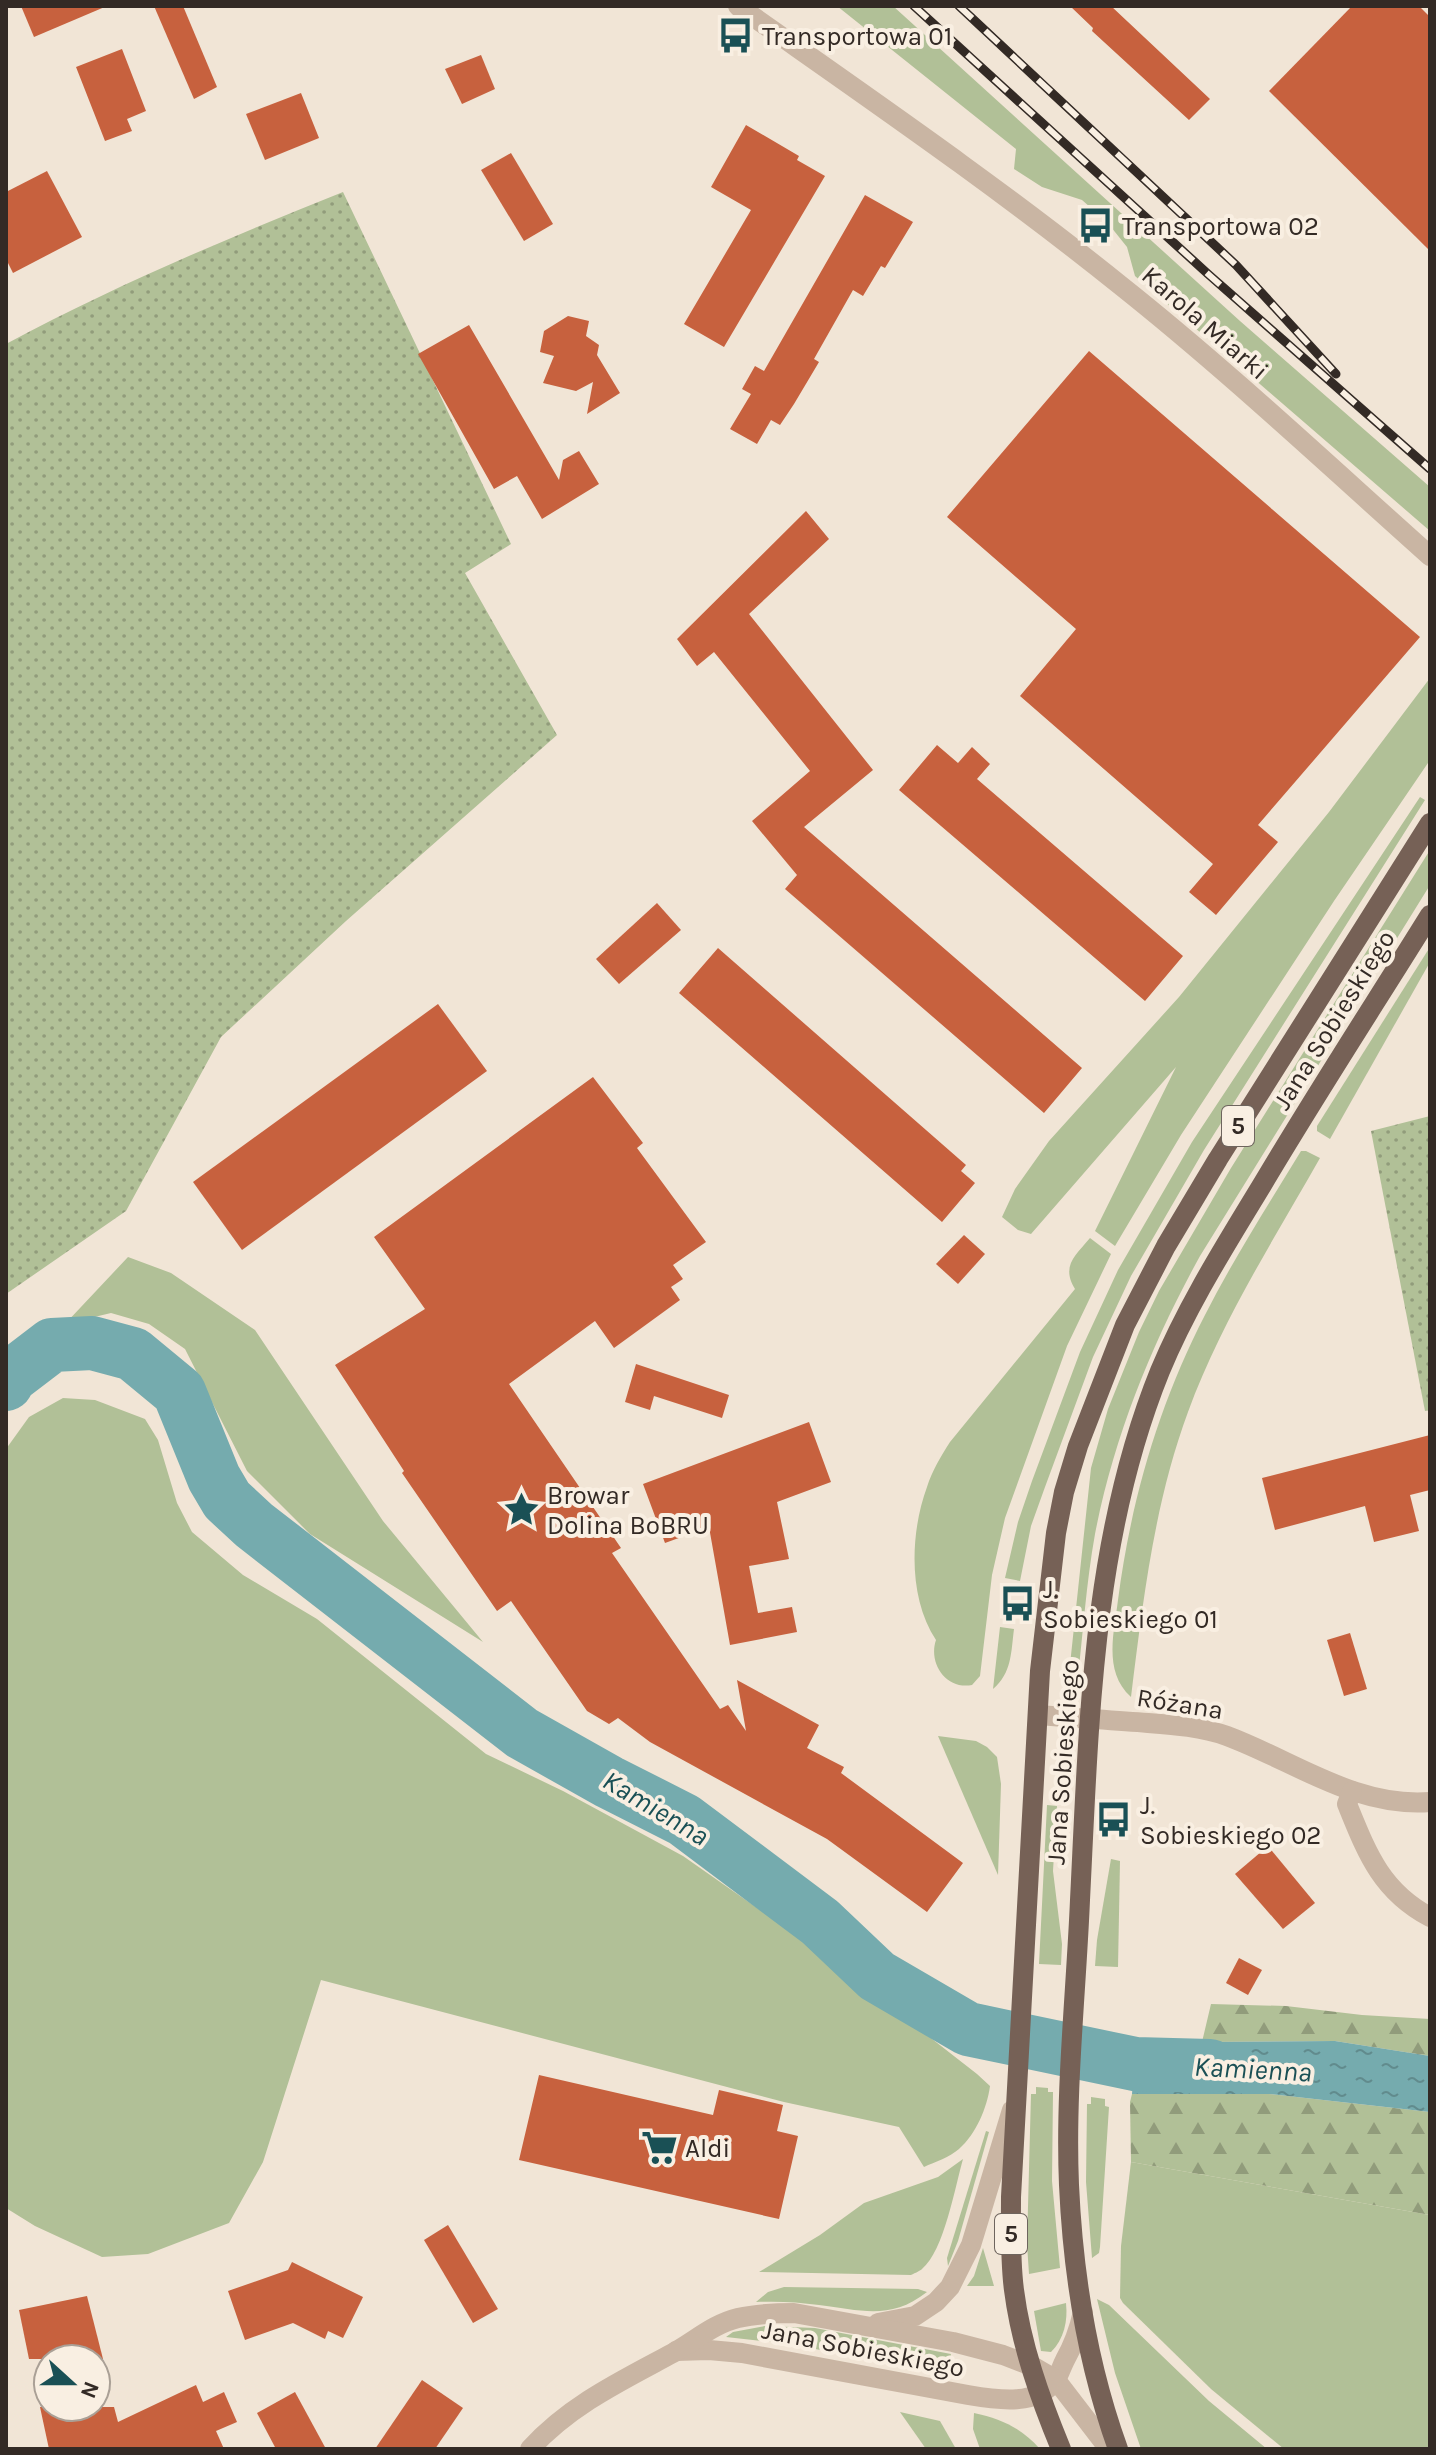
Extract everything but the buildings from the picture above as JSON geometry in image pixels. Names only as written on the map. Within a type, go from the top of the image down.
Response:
[{"type":"main road","name":"Jana Sobieskiego","points":[[1032,2366],[1016,2305],[1011,2197],[1040,1671],[1056,1533],[1064,1492],[1093,1403],[1125,1325],[1152,1271],[1218,1159],[1430,823]]},
{"type":"main road","name":"Jana Sobieskiego","points":[[1083,2310],[1069,2182],[1070,2093],[1098,1630],[1118,1501],[1138,1431],[1187,1313],[1303,1117],[1430,915]]},
{"type":"main road","name":"5","points":[[1083,2310],[1118,2449]]},
{"type":"main road","name":"5","points":[[1032,2366],[1061,2449]]},
{"type":"street","name":"Karola Miarki","points":[[738,6],[994,187],[1122,286],[1430,556]]},
{"type":"street","name":"Różana","points":[[1038,1715],[1204,1729],[1227,1736],[1352,1791],[1396,1802],[1430,1802]]},
{"type":"street","points":[[1352,1791],[1347,1804],[1377,1870],[1392,1891],[1430,1917]]},
{"type":"street","name":"Jana Sobieskiego","points":[[857,2323],[915,2316],[936,2302],[950,2287],[971,2245],[1016,2091]]},
{"type":"street","points":[[1040,2394],[1056,2380],[1075,2343],[1083,2310]]},
{"type":"street","name":"Jana Sobieskiego","points":[[530,2449],[613,2383],[676,2351],[710,2328],[747,2316],[794,2313],[953,2342],[1003,2355],[1032,2366],[1056,2380]]},
{"type":"street","name":"Jana Sobieskiego","points":[[676,2351],[742,2353],[992,2399],[1040,2394]]},
{"type":"street","points":[[1056,2380],[1109,2449]]},
{"type":"green space","points":[[837,6],[893,6],[1240,321],[1430,487],[1430,531],[1135,276],[1127,247],[1107,222],[1082,200],[1042,187],[1014,169],[1016,149]]},
{"type":"green space","points":[[343,192],[511,544],[465,573],[557,735],[346,921],[221,1037],[126,1211],[6,1294],[6,344],[173,263]]},
{"type":"green space","points":[[1430,678],[1430,760],[1181,1135],[1115,1246],[1095,1231],[1176,1067],[1031,1234],[1018,1230],[1002,1217],[1015,1189],[1049,1141],[1179,997],[1329,812]]},
{"type":"green space","points":[[1420,797],[1425,800],[1204,1150],[1131,1276],[1093,1357],[1045,1487],[1031,1526],[1020,1581],[1005,1578],[1018,1522],[1032,1481],[1080,1352],[1118,1270],[1192,1142]]},
{"type":"green space","points":[[1430,850],[1430,885],[1200,1256],[1151,1356],[1124,1426],[1103,1497],[1089,1572],[1077,1685],[1071,1689],[1069,1674],[1091,1468],[1108,1409],[1139,1332],[1159,1291],[1231,1168]]},
{"type":"green space","points":[[1430,947],[1430,962],[1330,1139],[1317,1131],[1317,1126]]},
{"type":"green space","points":[[1430,1116],[1430,1410],[1425,1411],[1371,1131]]},
{"type":"green space","points":[[1301,1151],[1320,1158],[1216,1346],[1176,1447],[1151,1553],[1131,1697],[1117,1676],[1112,1652],[1124,1563],[1149,1453],[1174,1383],[1205,1315],[1239,1252]]},
{"type":"green space","points":[[1090,1238],[1111,1254],[1067,1346],[1005,1518],[992,1575],[980,1676],[972,1685],[954,1683],[937,1666],[936,1640],[920,1605],[916,1585],[915,1545],[921,1505],[931,1475],[950,1442],[1075,1289],[1070,1268],[1075,1256]]},
{"type":"green space","points":[[128,1257],[171,1273],[255,1330],[383,1521],[483,1642],[310,1534],[247,1471],[185,1349],[149,1324],[111,1313],[65,1324]]},
{"type":"green space","points":[[63,1398],[95,1400],[145,1419],[158,1440],[177,1503],[192,1532],[243,1575],[317,1619],[486,1754],[563,1791],[683,1856],[823,1954],[977,2074],[990,2086],[980,2120],[971,2136],[959,2149],[924,2167],[899,2127],[784,2102],[321,1980],[263,2162],[229,2223],[148,2254],[102,2257],[35,2226],[6,2208],[6,1449],[29,1417]]},
{"type":"green space","points":[[1000,1627],[1014,1629],[1010,1662],[993,1689]]},
{"type":"green space","points":[[938,1736],[976,1741],[997,1757],[1001,1784],[998,1875]]},
{"type":"green space","points":[[1047,1805],[1057,1806],[1053,1871],[1062,1944],[1061,1965],[1039,1964]]},
{"type":"green space","points":[[1111,1859],[1120,1861],[1118,1967],[1095,1966]]},
{"type":"green space","points":[[1211,2004],[1286,2006],[1430,2019],[1430,2056],[1335,2041],[1202,2042]]},
{"type":"green space","points":[[1036,2087],[1048,2088],[1048,2092],[1053,2092],[1052,2181],[1060,2268],[1029,2274],[1031,2094],[1036,2094]]},
{"type":"green space","points":[[1132,2094],[1269,2094],[1430,2112],[1430,2215],[1131,2162]]},
{"type":"green space","points":[[1091,2097],[1105,2099],[1105,2106],[1109,2107],[1100,2247],[1099,2253],[1092,2258],[1086,2182],[1087,2104],[1091,2104]]},
{"type":"green space","points":[[986,2131],[989,2132],[948,2266],[947,2258]]},
{"type":"green space","points":[[963,2159],[943,2234],[922,2270],[911,2275],[759,2272],[820,2235],[864,2203],[938,2177]]},
{"type":"green space","points":[[1131,2162],[1430,2215],[1430,2449],[1284,2449],[1211,2389],[1120,2298],[1121,2246]]},
{"type":"green space","points":[[983,2248],[994,2286],[967,2286],[974,2276]]},
{"type":"green space","points":[[784,2287],[918,2289],[927,2292],[900,2307],[875,2311],[795,2302],[756,2302],[768,2292]]},
{"type":"green space","points":[[1097,2299],[1109,2305],[1209,2401],[1267,2449],[1141,2449],[1115,2373]]},
{"type":"green space","points":[[1066,2303],[1066,2323],[1062,2336],[1051,2352],[1041,2351],[1034,2311]]},
{"type":"green space","points":[[765,2326],[815,2328],[951,2354],[947,2375],[790,2344],[726,2337],[733,2332]]},
{"type":"green space","points":[[900,2412],[940,2421],[956,2449],[926,2449]]},
{"type":"green space","points":[[974,2413],[1010,2425],[1040,2449],[980,2449],[973,2429]]},
{"type":"water","points":[[1136,2039],[1335,2041],[1430,2056],[1430,2112],[1269,2094],[1132,2094]]},
{"type":"waterway","name":"Kamienna","points":[[6,1384],[10,1377],[52,1345],[92,1343],[133,1354],[179,1392],[214,1478],[227,1500],[254,1525],[522,1733],[684,1820],[820,1922],[877,1976],[968,2029],[1135,2064],[1210,2066]]},
{"type":"railway","points":[[914,6],[1208,274],[1430,469]]},
{"type":"railway","points":[[959,6],[1236,265],[1336,374]]},
{"type":"place","name":"Transportowa 01","points":[[736,36]]},
{"type":"place","name":"Transportowa 02","points":[[1096,226]]},
{"type":"place","name":"Browar Dolina BoBRU","points":[[521,1510]]},
{"type":"place","name":"J. Sobieskiego 01","points":[[1017,1604]]},
{"type":"place","name":"J. Sobieskiego 02","points":[[1114,1820]]},
{"type":"place","name":"Aldi","points":[[659,2148]]}]
